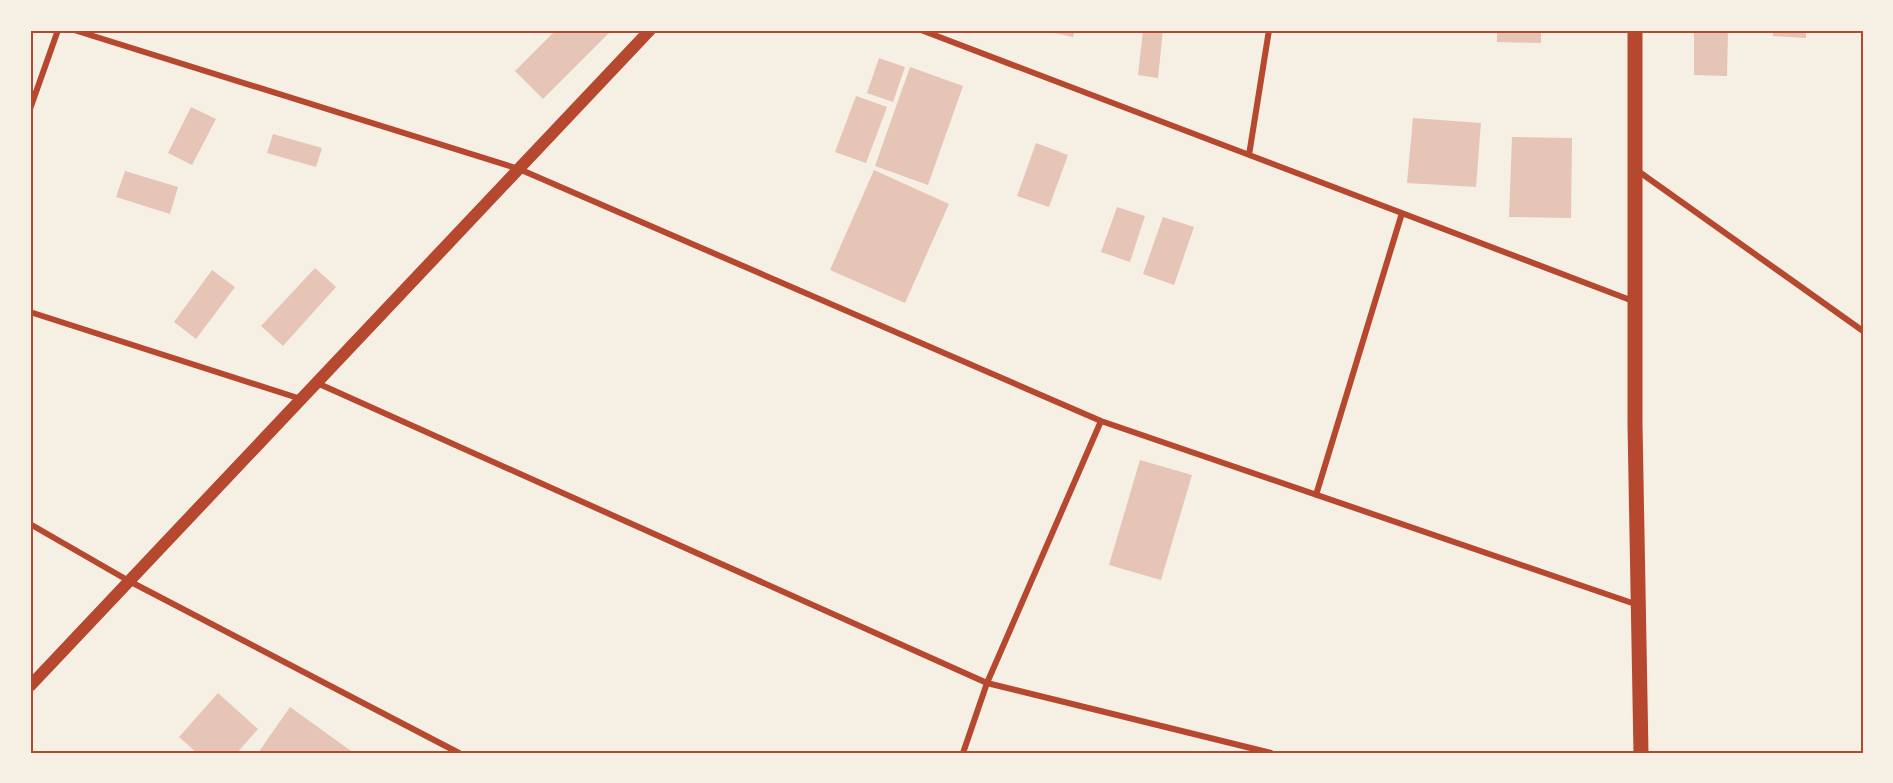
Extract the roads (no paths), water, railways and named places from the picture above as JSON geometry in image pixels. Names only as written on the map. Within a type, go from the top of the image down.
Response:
[{"type":"main road","points":[[30,686],[650,30]]},
{"type":"main road","points":[[1635,30],[1635,302],[1641,753]]},
{"type":"street","points":[[30,109],[58,30]]},
{"type":"street","points":[[74,30],[519,169],[1101,421],[1639,605]]},
{"type":"street","points":[[921,30],[1635,302]]},
{"type":"street","points":[[1249,155],[1269,30]]},
{"type":"street","points":[[1635,169],[1863,331]]},
{"type":"street","points":[[1316,495],[1402,213]]},
{"type":"street","points":[[30,312],[301,399]]},
{"type":"street","points":[[316,383],[987,683],[1271,753]]},
{"type":"street","points":[[963,753],[987,683],[1101,421]]},
{"type":"street","points":[[30,524],[129,581],[459,753]]}]
